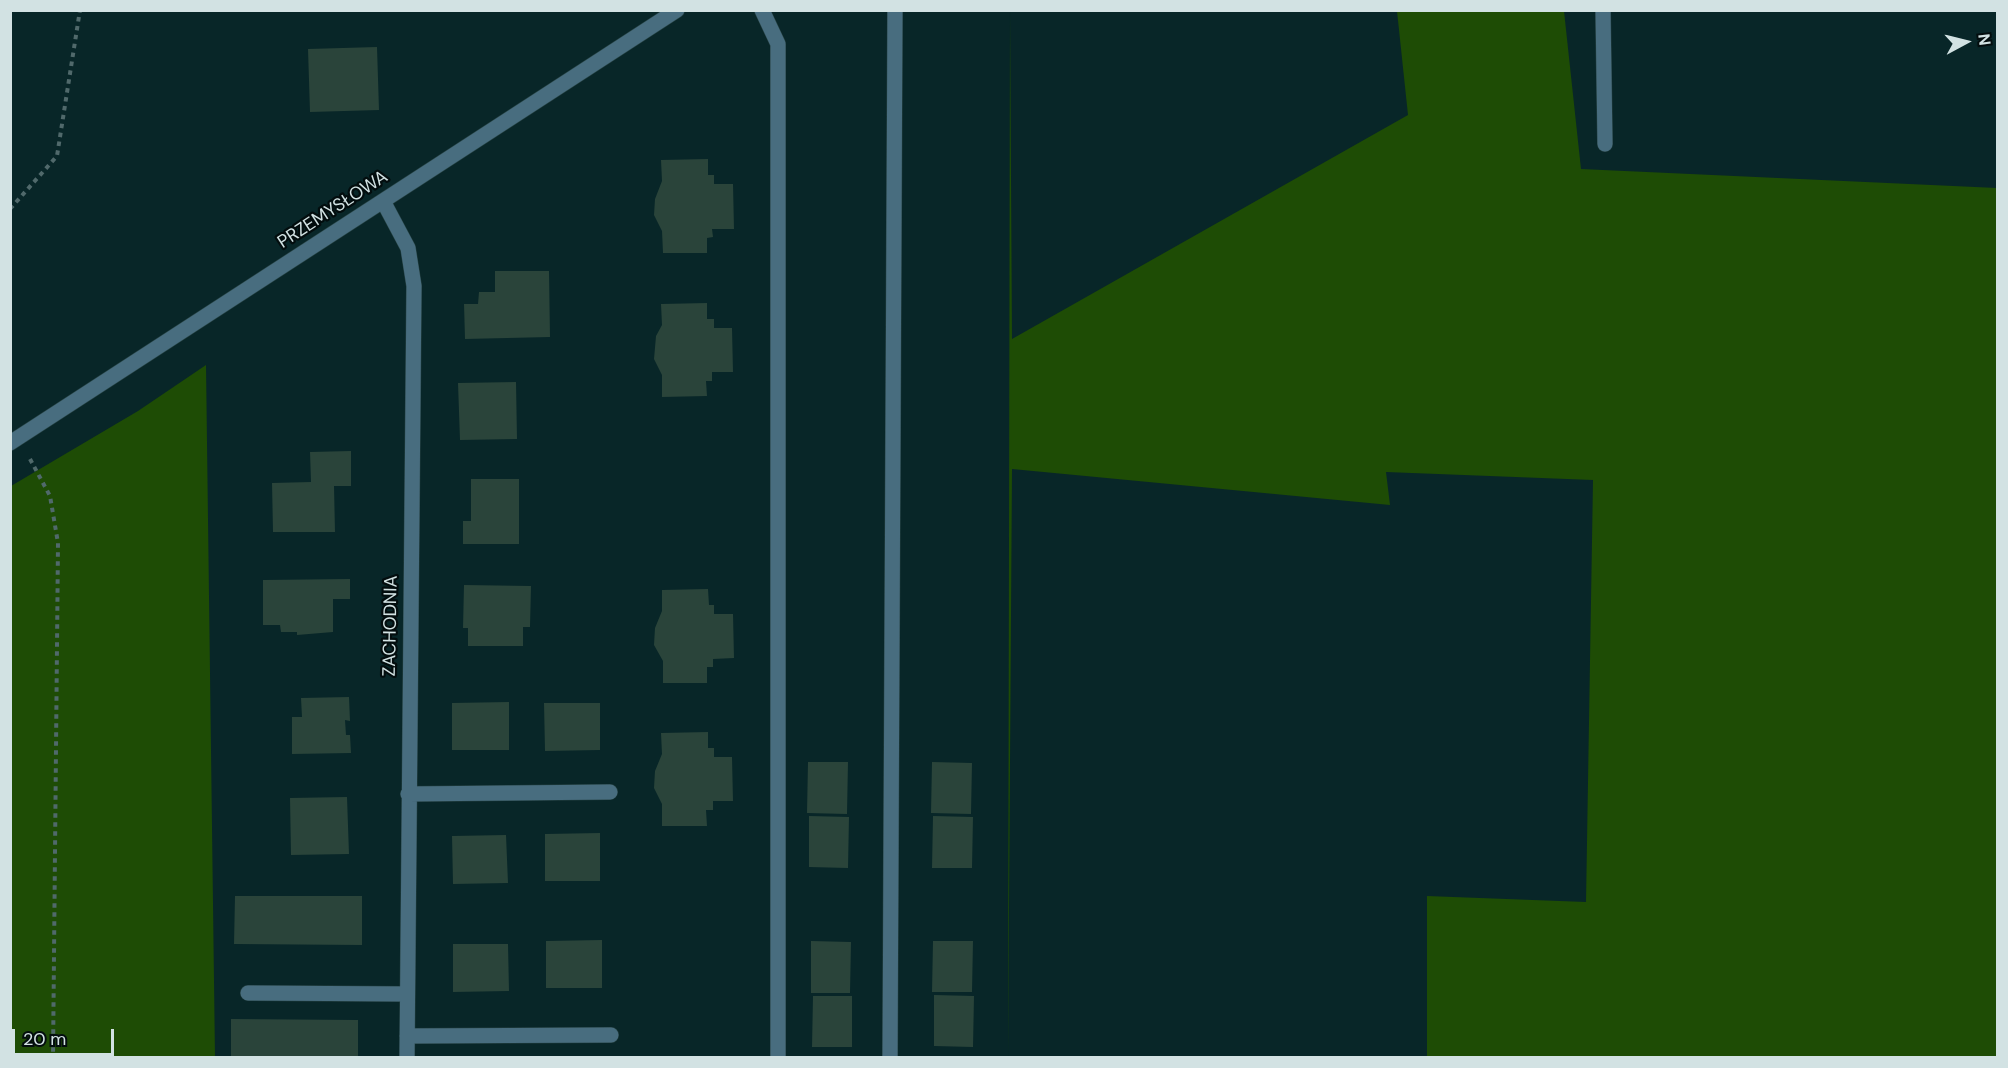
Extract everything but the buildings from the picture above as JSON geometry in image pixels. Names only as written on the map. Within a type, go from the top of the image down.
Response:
[{"type":"street","name":"PRZEMYSŁOWA","points":[[14,440],[677,10]]},
{"type":"street","points":[[762,10],[778,44],[778,1058]]},
{"type":"street","points":[[890,1058],[895,10]]},
{"type":"street","points":[[1603,10],[1605,144]]},
{"type":"street","name":"ZACHODNIA","points":[[383,201],[408,248],[414,286],[407,1058]]},
{"type":"street","points":[[408,794],[610,792]]},
{"type":"street","points":[[248,993],[406,994]]},
{"type":"street","points":[[407,1036],[611,1035]]},
{"type":"path","points":[[10,208],[57,156],[80,10]]},
{"type":"path","points":[[14,440],[50,496],[58,543],[53,1058]]},
{"type":"green space","points":[[1010,11],[1012,339],[1408,115],[1397,11],[1564,11],[1581,169],[1997,188],[1997,1057],[1427,1057],[1427,896],[1586,902],[1593,480],[1386,472],[1390,505],[1012,469],[1008,1057]]},
{"type":"green space","points":[[206,365],[215,1057],[11,1057],[11,486],[138,411]]}]
